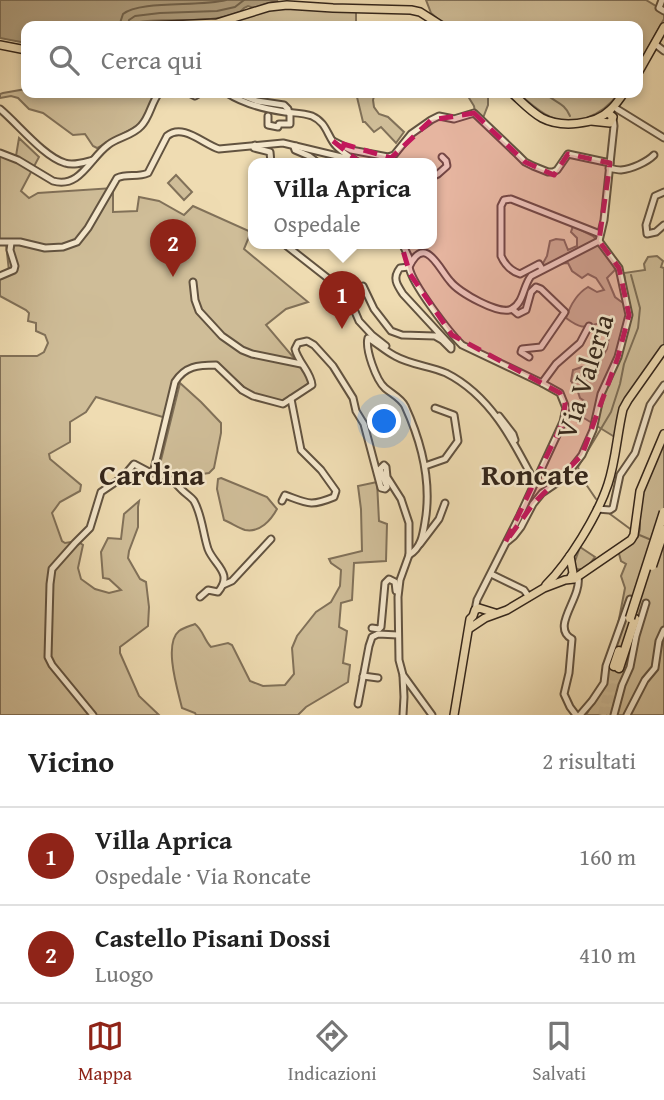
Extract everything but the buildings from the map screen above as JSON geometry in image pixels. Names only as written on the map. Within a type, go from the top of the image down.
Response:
[{"type":"highway","points":[[616,667],[664,512]]},
{"type":"highway","points":[[632,618],[664,530]]},
{"type":"main road","points":[[224,21],[269,7],[287,5],[411,10],[434,21]]},
{"type":"main road","points":[[643,64],[664,27]]},
{"type":"main road","points":[[0,45],[21,49]]},
{"type":"main road","points":[[518,98],[541,117],[570,125],[608,118],[622,98]]},
{"type":"main road","points":[[608,118],[622,98]]},
{"type":"main road","points":[[544,588],[570,556],[597,509],[611,475],[623,409],[664,349]]},
{"type":"main road","points":[[454,715],[470,619],[480,614],[507,610],[544,588],[574,577],[631,540],[636,529],[640,491],[664,434]]},
{"type":"main road","points":[[570,556],[574,577]]},
{"type":"main road","points":[[560,570],[567,566],[572,569]]},
{"type":"main road","points":[[560,570],[560,578],[574,577]]},
{"type":"street","points":[[663,0],[659,8],[664,11]]},
{"type":"street","points":[[655,44],[664,51]]},
{"type":"street","points":[[0,153],[12,157],[52,181],[58,183],[76,179],[109,144],[142,125],[156,98]]},
{"type":"street","points":[[235,98],[241,102],[319,120],[325,124],[333,141],[353,158]]},
{"type":"street","points":[[249,98],[284,105],[290,113],[290,124],[279,124],[276,127],[268,125],[268,116]]},
{"type":"street","points":[[0,109],[37,145],[64,163],[93,160]]},
{"type":"street","points":[[617,109],[664,138]]},
{"type":"street","points":[[333,141],[351,150],[390,157],[411,134],[431,120],[439,116],[454,119],[474,113],[525,162],[548,172],[557,170],[568,154],[621,170],[654,155]]},
{"type":"street","points":[[363,286],[374,309],[391,331],[402,335],[435,336],[451,349],[397,285],[395,279],[400,268],[410,265],[420,255],[430,256],[436,260],[455,287],[497,310],[512,309],[520,300],[526,281],[531,276],[600,237],[612,136],[608,118]]},
{"type":"street","points":[[0,242],[20,242],[45,248],[63,247],[77,242],[88,228],[112,183],[122,175],[148,173],[167,136],[172,132],[180,131],[219,149],[283,143],[345,158]]},
{"type":"street","points":[[255,145],[255,149],[270,152],[271,158]]},
{"type":"street","points":[[296,146],[296,151],[312,158]]},
{"type":"street","points":[[437,174],[447,166],[442,157]]},
{"type":"street","points":[[664,192],[655,196],[646,225],[648,234],[664,223]]},
{"type":"street","points":[[542,269],[538,264],[520,274],[513,272],[503,260],[501,206],[504,200],[511,199],[600,237]]},
{"type":"street","name":"Via Valeria","points":[[505,543],[514,536],[533,503],[542,493],[564,478],[582,455],[593,430],[601,394],[618,357],[629,316],[619,268],[600,237]]},
{"type":"street","points":[[0,276],[14,270],[11,243]]},
{"type":"street","points":[[291,249],[340,287],[350,300],[359,321],[376,339],[396,353],[446,371],[469,384],[505,422],[513,434],[516,446]]},
{"type":"street","points":[[404,249],[410,274],[452,335],[462,345],[542,383],[559,393],[565,403],[564,422],[481,593],[480,614]]},
{"type":"street","points":[[193,282],[199,311],[222,336],[252,354],[301,364]]},
{"type":"street","points":[[512,309],[518,314],[526,310],[531,292],[536,287],[565,312],[541,347],[522,349],[521,352],[529,357]]},
{"type":"street","points":[[542,383],[556,364],[580,343],[589,326]]},
{"type":"street","points":[[418,547],[428,508],[425,466],[403,402],[382,386],[367,348],[368,338],[394,356],[445,373],[468,387],[504,426],[534,482]]},
{"type":"street","points":[[155,473],[172,391],[183,370],[216,365],[242,390],[253,396],[283,404],[312,385],[313,382],[295,349],[298,343],[307,341],[314,345],[334,366],[353,398],[356,411],[364,424],[381,487],[384,490],[387,487],[380,468],[384,466],[387,477],[401,499],[409,523],[409,555],[400,580],[398,597],[403,715]]},
{"type":"street","points":[[597,509],[613,508],[620,475],[635,453],[650,405],[664,385]]},
{"type":"street","points":[[282,501],[285,495],[307,504],[319,503],[334,497],[336,491],[321,470],[301,450],[291,399]]},
{"type":"street","points":[[425,466],[445,459],[458,441],[454,415],[435,408]]},
{"type":"street","points":[[524,463],[538,474]]},
{"type":"street","points":[[93,715],[52,666],[48,657],[52,569],[90,528],[101,492],[123,477],[134,464],[171,479],[192,498],[209,550],[224,575],[223,585],[218,592],[208,590],[201,597]]},
{"type":"street","points":[[409,555],[439,519],[445,503]]},
{"type":"street","points":[[223,585],[232,581],[271,539]]},
{"type":"street","points":[[491,574],[524,590],[529,597]]},
{"type":"street","points":[[574,577],[579,581],[578,593],[564,626],[568,637],[572,639],[564,694],[570,707],[578,715],[593,701],[604,683],[606,666],[630,599]]},
{"type":"street","points":[[372,628],[382,627],[385,583],[389,579],[396,585],[399,618]]},
{"type":"street","points":[[614,715],[630,667],[646,603]]},
{"type":"street","points":[[627,715],[645,680],[655,668],[659,641],[664,630]]},
{"type":"street","points":[[358,704],[372,637],[378,634],[398,635]]},
{"type":"street","points":[[403,675],[432,715]]},
{"type":"street","points":[[363,676],[379,678]]},
{"type":"highlighted area","points":[[474,113],[525,162],[554,175],[568,154],[610,163],[599,241],[619,268],[629,315],[618,357],[582,455],[533,504],[505,543],[563,422],[565,403],[560,393],[452,335],[410,274],[382,180],[333,141],[391,158],[431,120]]},
{"type":"shaded area","points":[[426,0],[646,0],[664,11],[664,19],[643,57],[643,21],[440,21],[431,13]]},
{"type":"shaded area","points":[[287,7],[356,11],[356,21],[225,21]]},
{"type":"shaded area","points":[[21,90],[21,98],[153,98],[140,124],[97,148],[85,134],[73,135],[43,113],[29,109],[18,98],[0,98],[0,94]]},
{"type":"shaded area","points":[[357,98],[374,98],[374,107],[379,114],[388,117],[404,132],[396,143],[381,127],[374,132],[363,122]]},
{"type":"shaded area","points":[[469,98],[488,98],[483,118],[475,112]]},
{"type":"shaded area","points":[[524,98],[615,98],[595,114],[576,120],[555,119]]},
{"type":"shaded area","points":[[19,138],[39,157],[21,191],[29,198],[38,193],[113,188],[113,212],[137,211],[139,197],[159,201],[184,215],[193,206],[248,231],[244,249],[308,302],[286,309],[266,325],[310,377],[309,385],[280,403],[252,394],[219,365],[198,368],[178,375],[166,418],[96,397],[86,412],[70,422],[70,442],[49,454],[50,459],[81,485],[80,491],[60,502],[52,513],[62,541],[77,541],[83,545],[78,568],[81,579],[95,589],[109,593],[121,590],[109,579],[103,578],[101,552],[108,538],[121,539],[124,514],[139,501],[138,527],[128,558],[140,579],[146,582],[148,626],[120,647],[120,653],[139,696],[159,715],[0,715],[0,356],[37,356],[44,352],[48,343],[45,335],[36,331],[36,323],[28,321],[29,313],[26,310],[0,296],[0,279],[9,271],[6,244],[0,243],[0,156],[16,156]]},
{"type":"shaded area","points":[[176,175],[192,192],[184,200],[168,183]]},
{"type":"shaded area","points":[[573,226],[593,236],[613,258],[615,270],[607,278],[615,297],[623,303],[627,299],[624,273],[645,270],[644,264],[648,257],[657,256],[663,261],[664,355],[625,412],[618,439],[579,415],[586,402],[580,398],[571,381],[573,370],[582,367],[591,375],[607,349],[610,331],[600,323],[579,326],[566,318],[577,297],[588,287],[597,292],[604,290],[596,278],[588,274],[582,278],[572,271],[568,263],[542,265],[550,241],[564,240],[568,250],[577,246],[577,238],[571,232]]},
{"type":"shaded area","points":[[180,383],[221,423],[221,433],[214,468],[209,473],[174,478],[161,471],[161,460]]},
{"type":"shaded area","points":[[664,438],[664,715],[586,715],[602,689],[610,666],[625,588],[621,576],[626,564],[621,561],[618,550],[638,537],[640,500]]},
{"type":"shaded area","points":[[218,479],[267,497],[277,509],[272,517],[255,530],[243,529],[224,520],[217,489]]},
{"type":"shaded area","points":[[377,482],[379,521],[387,524],[386,561],[354,563],[352,600],[341,603],[339,627],[347,631],[343,663],[350,665],[348,682],[306,707],[298,715],[196,715],[182,708],[173,668],[172,646],[179,631],[195,624],[211,647],[228,643],[232,645],[250,681],[263,686],[285,685],[294,674],[292,648],[297,636],[316,612],[331,602],[340,586],[341,570],[329,559],[362,551],[358,486]]},
{"type":"shaded area","points":[[580,547],[595,557],[588,566],[577,569],[574,564]]},
{"type":"water","points":[[0,0],[278,0],[254,8],[248,6],[227,16],[206,19],[21,21],[21,42],[0,38]]},
{"type":"waterway","points":[[552,98],[568,111],[570,116]]},
{"type":"waterway","points":[[596,499],[581,477],[578,467],[611,412],[624,364],[638,328],[640,308],[631,275]]},
{"type":"waterway","points":[[610,514],[633,531]]},
{"type":"waterway","points":[[637,534],[649,539]]},
{"type":"tunnel","points":[[602,715],[614,666]]},
{"type":"tunnel","points":[[608,715],[619,668]]},
{"type":"place","name":"Castello Pisani Dossi","points":[[173,277]]},
{"type":"place","name":"Villa Aprica","points":[[342,329]]},
{"type":"district","name":"Cardina","points":[[152,474]]},
{"type":"district","name":"Roncate","points":[[535,474]]}]
